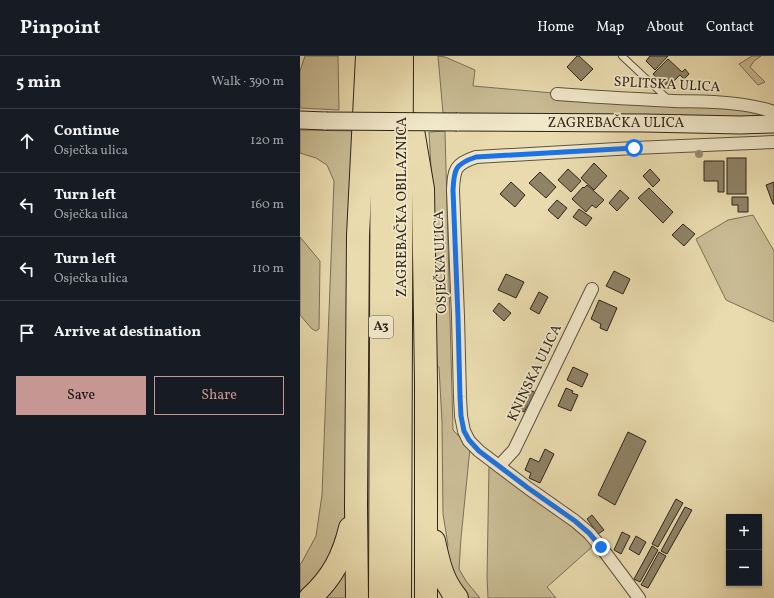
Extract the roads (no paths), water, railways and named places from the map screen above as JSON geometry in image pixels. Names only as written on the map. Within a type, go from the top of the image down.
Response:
[{"type":"highway","points":[[357,598],[356,506],[358,235],[367,56]]},
{"type":"highway","points":[[396,58],[412,84],[411,117],[423,190],[426,381],[426,598]]},
{"type":"highway","name":"ZAGREBAČKA OBILAZNICA","points":[[380,598],[396,58]]},
{"type":"highway","name":"ZAGREBAČKA OBILAZNICA","points":[[396,58],[400,598]]},
{"type":"highway","points":[[310,598],[334,571],[342,554],[356,506]]},
{"type":"highway","points":[[426,520],[432,530],[443,575],[457,598]]},
{"type":"street","name":"SPLITSKA ULICA","points":[[557,94],[746,105],[764,108],[774,112]]},
{"type":"street","name":"ZAGREBAČKA ULICA","points":[[300,120],[740,125],[774,124]]},
{"type":"street","name":"OSJEČKA ULICA","points":[[638,598],[589,533],[575,521],[479,451],[469,440],[464,431],[461,416],[453,190],[455,172],[458,166],[466,160],[476,157],[774,142]]},
{"type":"street","name":"KNINSKA ULICA","points":[[499,466],[514,450],[592,289]]},
{"type":"lane","points":[[622,56],[670,101]]}]
